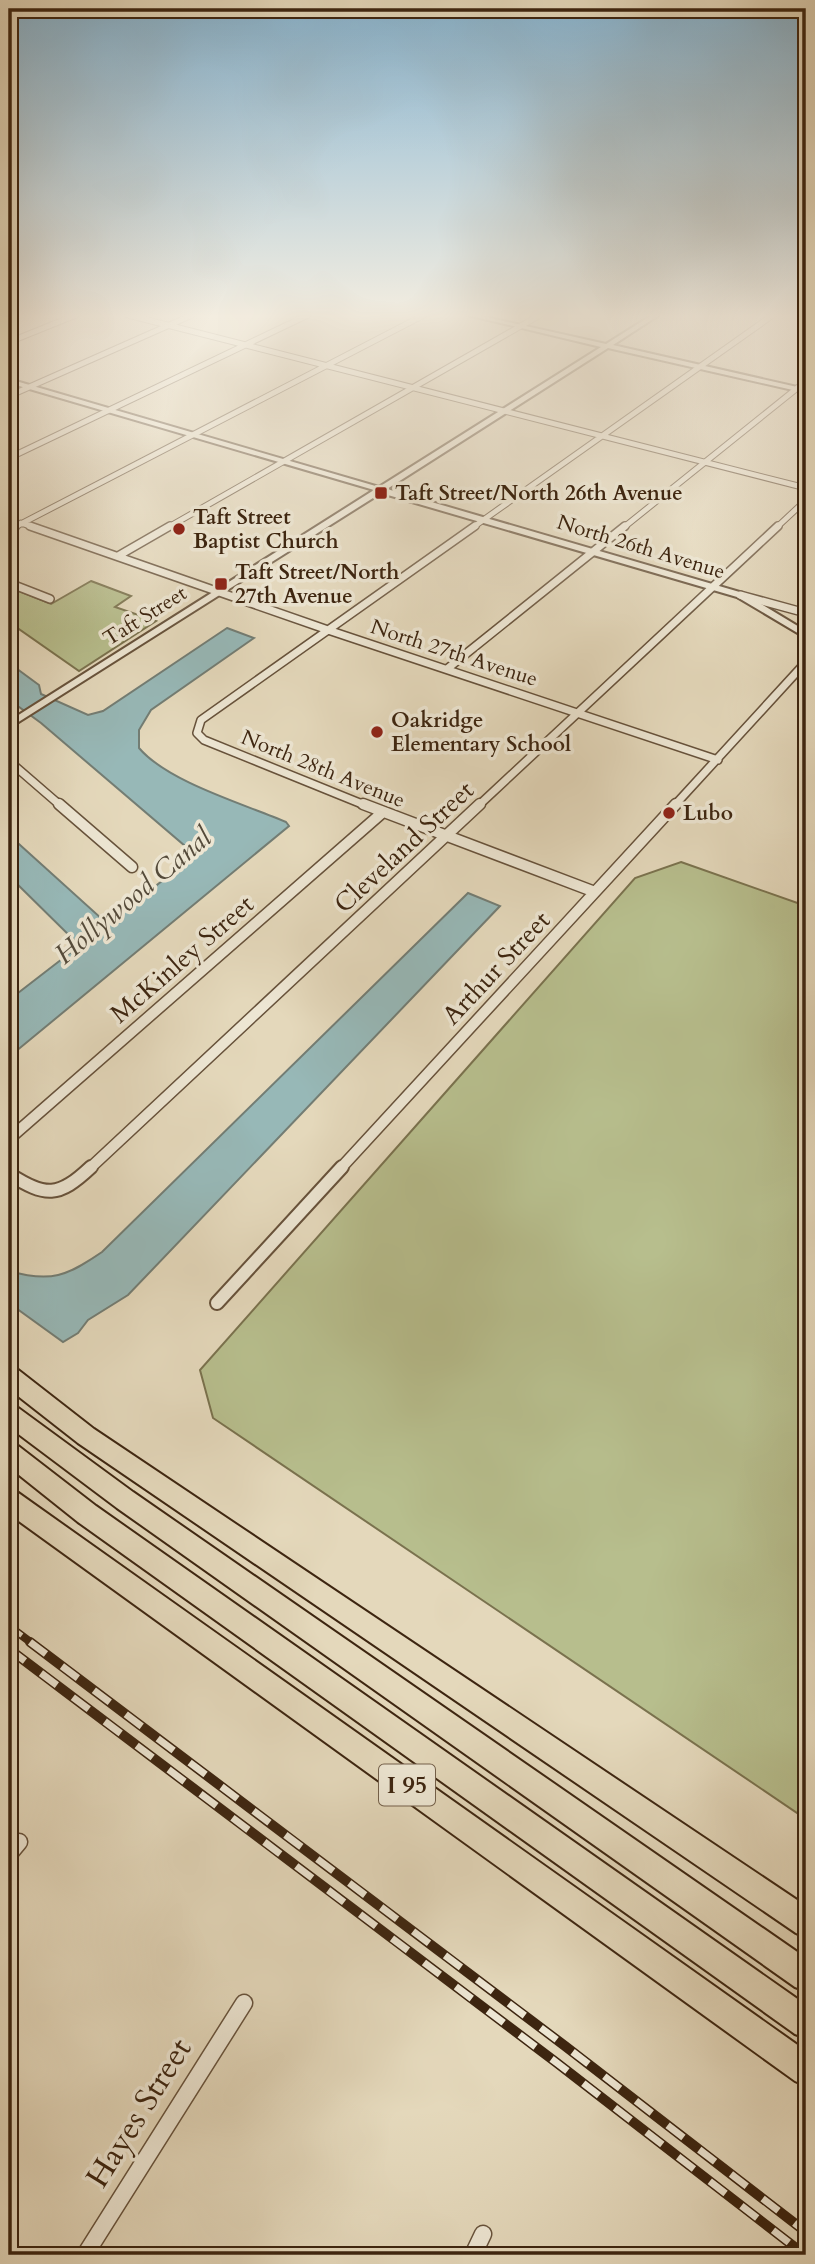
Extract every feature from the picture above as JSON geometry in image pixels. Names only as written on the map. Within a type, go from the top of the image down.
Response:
[{"type":"highway","points":[[9,1376],[86,1436],[806,1923]]},
{"type":"highway","points":[[9,1414],[136,1508],[806,1976]]},
{"type":"highway","points":[[9,1454],[87,1514],[806,2023]]},
{"type":"highway","name":"I 95","points":[[9,1500],[806,2070]]},
{"type":"street","points":[[9,458],[87,421]]},
{"type":"street","name":"North 26th Avenue","points":[[145,421],[806,613]]},
{"type":"street","points":[[9,530],[221,421]]},
{"type":"street","points":[[118,556],[354,421]]},
{"type":"street","name":"Taft Street","points":[[9,725],[490,421]]},
{"type":"street","points":[[543,421],[806,488]]},
{"type":"street","points":[[328,630],[625,421]]},
{"type":"street","points":[[447,669],[757,421]]},
{"type":"street","name":"Cleveland Street","points":[[9,1174],[42,1193],[58,1192],[78,1179],[806,500]]},
{"type":"street","name":"North 27th Avenue","points":[[21,523],[219,593],[718,760]]},
{"type":"street","points":[[9,583],[50,599]]},
{"type":"street","name":"North 26th Avenue","points":[[740,595],[806,635]]},
{"type":"street","name":"North 28th Avenue","points":[[328,630],[201,720],[197,733],[204,740],[445,837],[595,892]]},
{"type":"street","name":"Arthur Street","points":[[217,1303],[806,662]]},
{"type":"street","points":[[9,761],[132,867]]},
{"type":"street","name":"McKinley Street","points":[[9,1139],[383,811]]},
{"type":"street","name":"Hayes Street","points":[[85,2255],[244,2003]]},
{"type":"street","points":[[473,2255],[483,2234]]},
{"type":"green space","points":[[91,581],[131,596],[115,607],[156,621],[79,671],[13,625],[9,627],[9,587],[51,604]]},
{"type":"green space","points":[[681,862],[806,906],[806,1819],[213,1418],[200,1370],[635,878]]},
{"type":"water","points":[[227,628],[254,638],[151,710],[139,730],[139,748],[152,760],[187,782],[286,822],[289,826],[9,1057],[9,1000],[75,949],[77,943],[9,876],[9,835],[103,920],[116,917],[181,866],[192,852],[41,723],[19,707],[9,705],[9,663],[39,685],[41,694],[88,715],[103,711]]},
{"type":"water","points":[[468,893],[500,906],[128,1295],[88,1320],[78,1333],[63,1342],[9,1303],[9,1271],[48,1277],[58,1275],[79,1267],[102,1252]]},
{"type":"railway","points":[[9,1626],[33,1644]]},
{"type":"railway","points":[[30,1642],[565,2046],[806,2232]]},
{"type":"railway","points":[[9,1649],[557,2063],[805,2255]]},
{"type":"place","name":"Taft Street/North 26th Avenue","points":[[381,493]]},
{"type":"place","name":"Taft Street Baptist Church","points":[[179,529]]},
{"type":"place","name":"Taft Street/North 27th Avenue","points":[[221,584]]},
{"type":"place","name":"Oakridge Elementary School","points":[[377,732]]},
{"type":"place","name":"Lubo","points":[[669,813]]},
{"type":"water label","name":"Hollywood Canal","points":[[133,896]]}]
